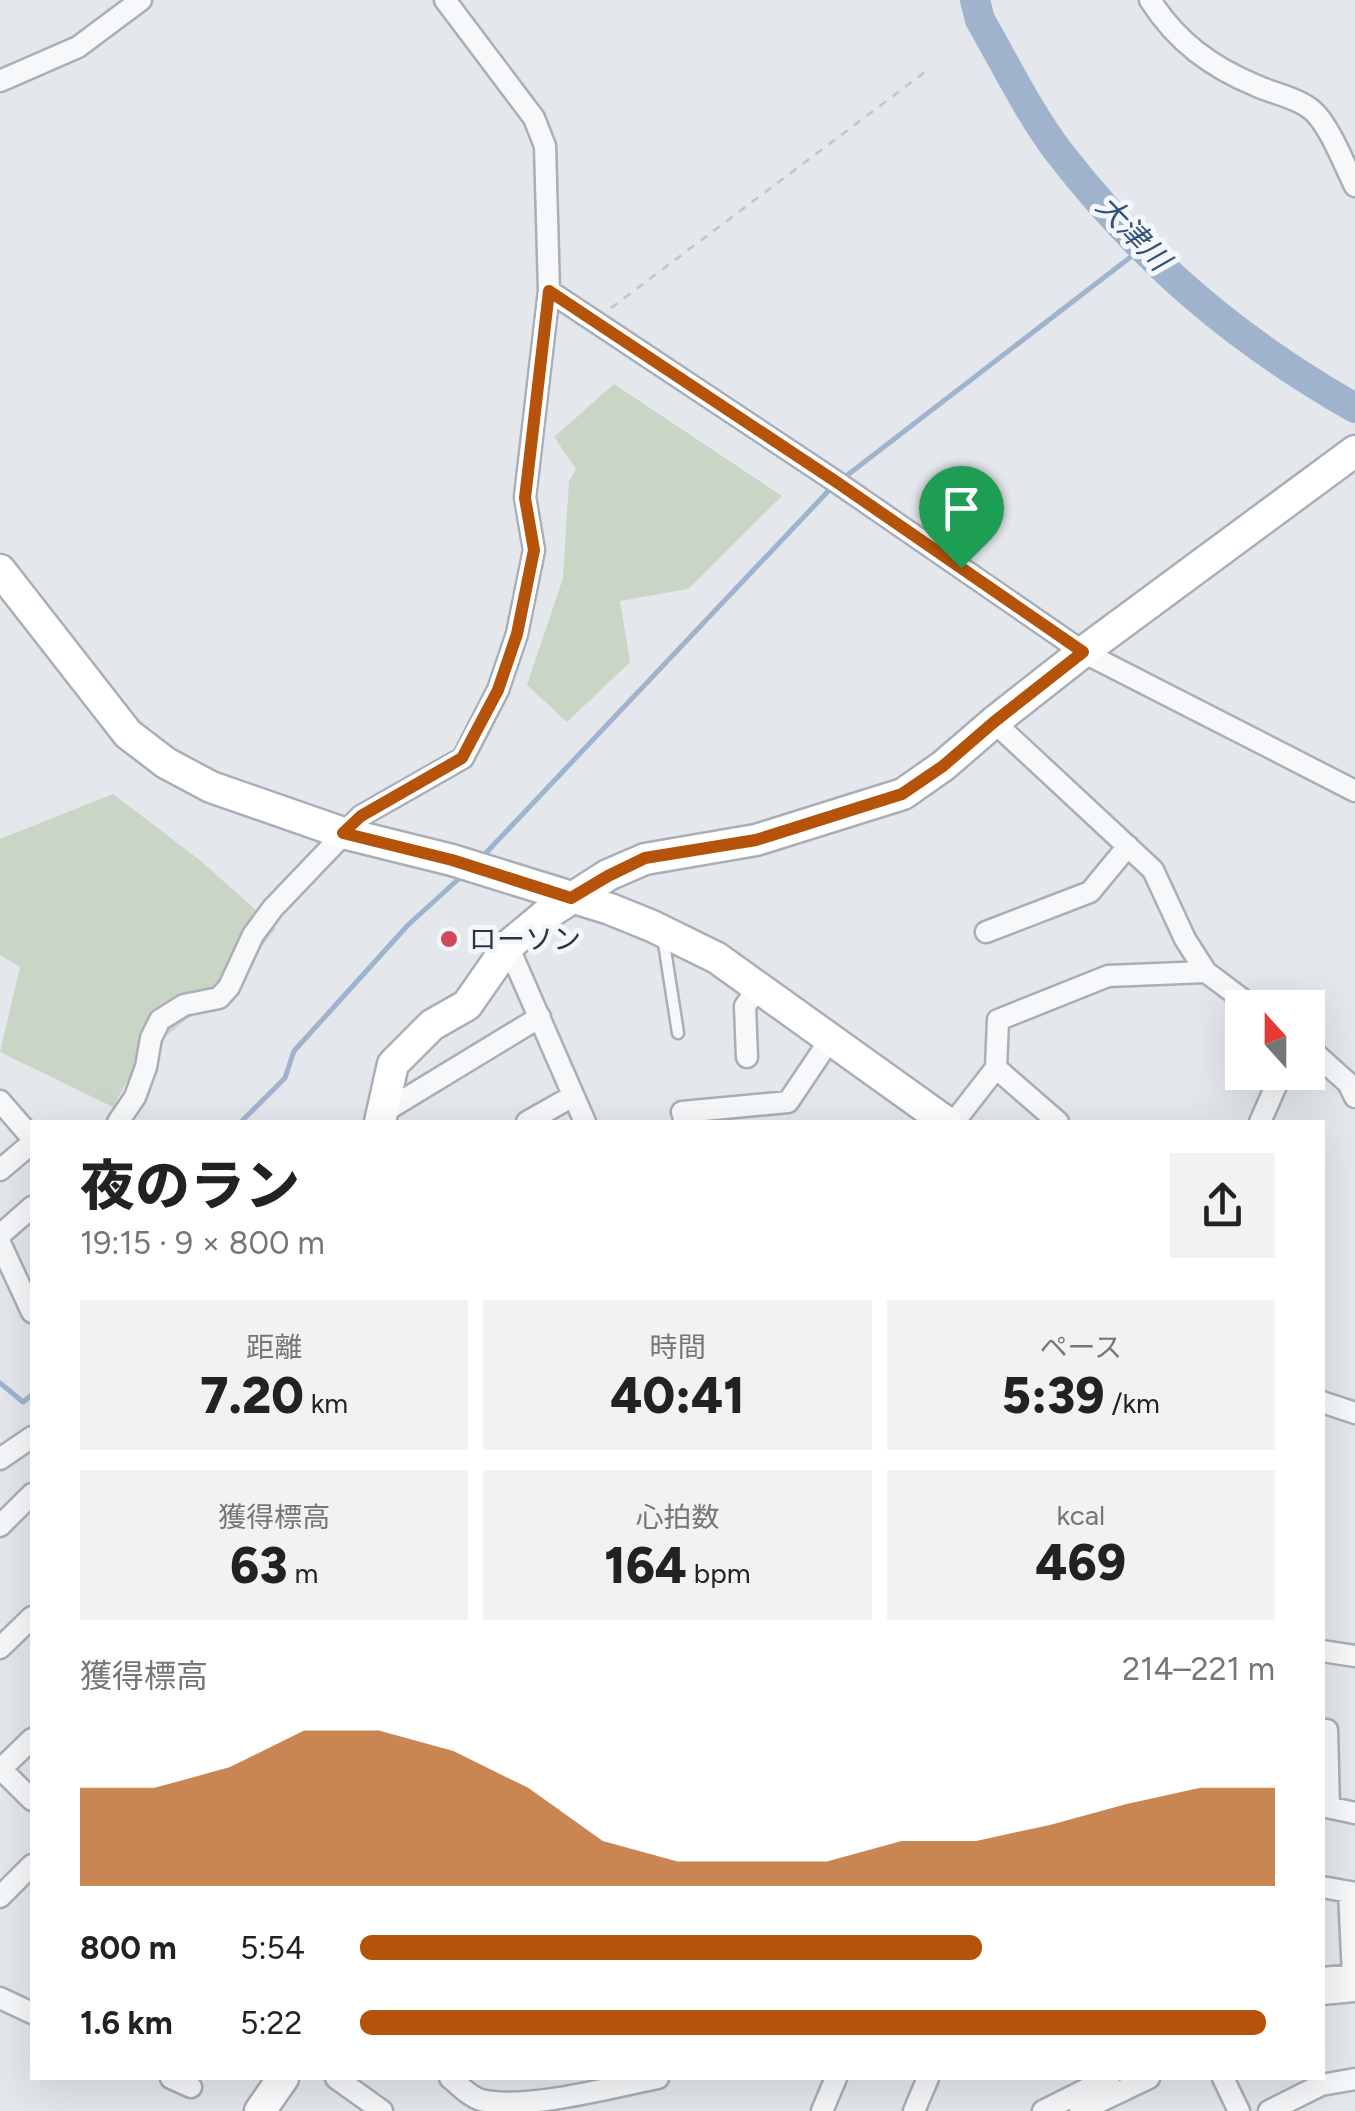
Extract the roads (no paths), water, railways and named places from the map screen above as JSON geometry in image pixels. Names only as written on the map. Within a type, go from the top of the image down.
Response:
[{"type":"street","points":[[0,81],[78,47],[140,0]]},
{"type":"street","points":[[119,1120],[134,1097],[160,1020],[184,1005],[219,998],[229,987],[253,935],[273,908],[361,816],[462,758],[498,690],[517,634],[534,550],[525,498],[549,291],[545,146],[534,118],[445,0]]},
{"type":"street","points":[[1150,0],[1174,34],[1202,58],[1317,114],[1355,186]]},
{"type":"street","points":[[549,291],[1083,652],[1355,790]]},
{"type":"street","points":[[381,1118],[393,1064],[432,1025],[466,1005],[508,946],[571,898],[645,858],[756,840],[902,794],[943,766],[1083,652],[1352,454]]},
{"type":"street","points":[[0,570],[128,734],[166,763],[212,786],[343,833],[452,860],[610,909],[662,931],[717,958],[943,1120]]},
{"type":"street","points":[[994,722],[1153,870],[1185,940],[1206,972],[1230,990]]},
{"type":"street","points":[[986,932],[1090,892],[1128,846]]},
{"type":"street","points":[[508,946],[584,1120]]},
{"type":"street","points":[[956,1120],[996,1068],[998,1020],[1108,976],[1206,972]]},
{"type":"street","points":[[747,1057],[746,1006],[758,988]]},
{"type":"street","points":[[381,1118],[540,1017]]},
{"type":"street","points":[[684,1120],[682,1112],[756,1114],[788,1102],[829,1041]]},
{"type":"street","points":[[1325,1062],[1348,1083],[1355,1097]]},
{"type":"street","points":[[996,1068],[1056,1120]]},
{"type":"street","points":[[1261,1120],[1274,1090]]},
{"type":"street","points":[[531,1120],[573,1096]]},
{"type":"street","points":[[2,1106],[30,1139]]},
{"type":"street","points":[[0,1170],[30,1143]]},
{"type":"street","points":[[30,1208],[0,1239],[30,1307]]},
{"type":"street","points":[[1325,1403],[1355,1413]]},
{"type":"street","points":[[0,1460],[30,1438]]},
{"type":"street","points":[[0,1526],[30,1496]]},
{"type":"street","points":[[0,1648],[30,1619]]},
{"type":"street","points":[[1325,1652],[1355,1656]]},
{"type":"street","points":[[1325,1730],[1326,1807],[1355,1813]]},
{"type":"street","points":[[30,1741],[0,1769],[30,1798]]},
{"type":"street","points":[[0,1896],[30,1867]]},
{"type":"street","points":[[1325,1888],[1352,1893],[1354,1981]]},
{"type":"street","points":[[1325,1978],[1354,1981]]},
{"type":"street","points":[[1325,1993],[1354,1981]]},
{"type":"street","points":[[1268,2111],[1321,2086],[1355,2079]]},
{"type":"street","points":[[176,2080],[192,2087]]},
{"type":"street","points":[[260,2111],[282,2080]]},
{"type":"street","points":[[339,2080],[382,2111]]},
{"type":"street","points":[[452,2080],[477,2100],[500,2107],[568,2103],[651,2080]]},
{"type":"street","points":[[822,2111],[835,2080]]},
{"type":"street","points":[[914,2111],[927,2080]]},
{"type":"street","points":[[1043,2111],[1105,2080]]},
{"type":"street","points":[[1080,2111],[1145,2080]]},
{"type":"street","points":[[1224,2080],[1239,2111]]},
{"type":"lane","points":[[662,931],[678,1033]]},
{"type":"waterway","name":"大津川","points":[[975,0],[980,20],[1037,120],[1123,228],[1230,325],[1355,408]]},
{"type":"waterway","points":[[841,480],[1141,249]]},
{"type":"waterway","points":[[483,856],[833,486]]},
{"type":"waterway","points":[[243,1120],[285,1078],[294,1051],[408,925],[464,874]]},
{"type":"waterway","points":[[0,1383],[23,1402],[30,1397]]},
{"type":"place","name":"ローソン","points":[[449,939]]}]
